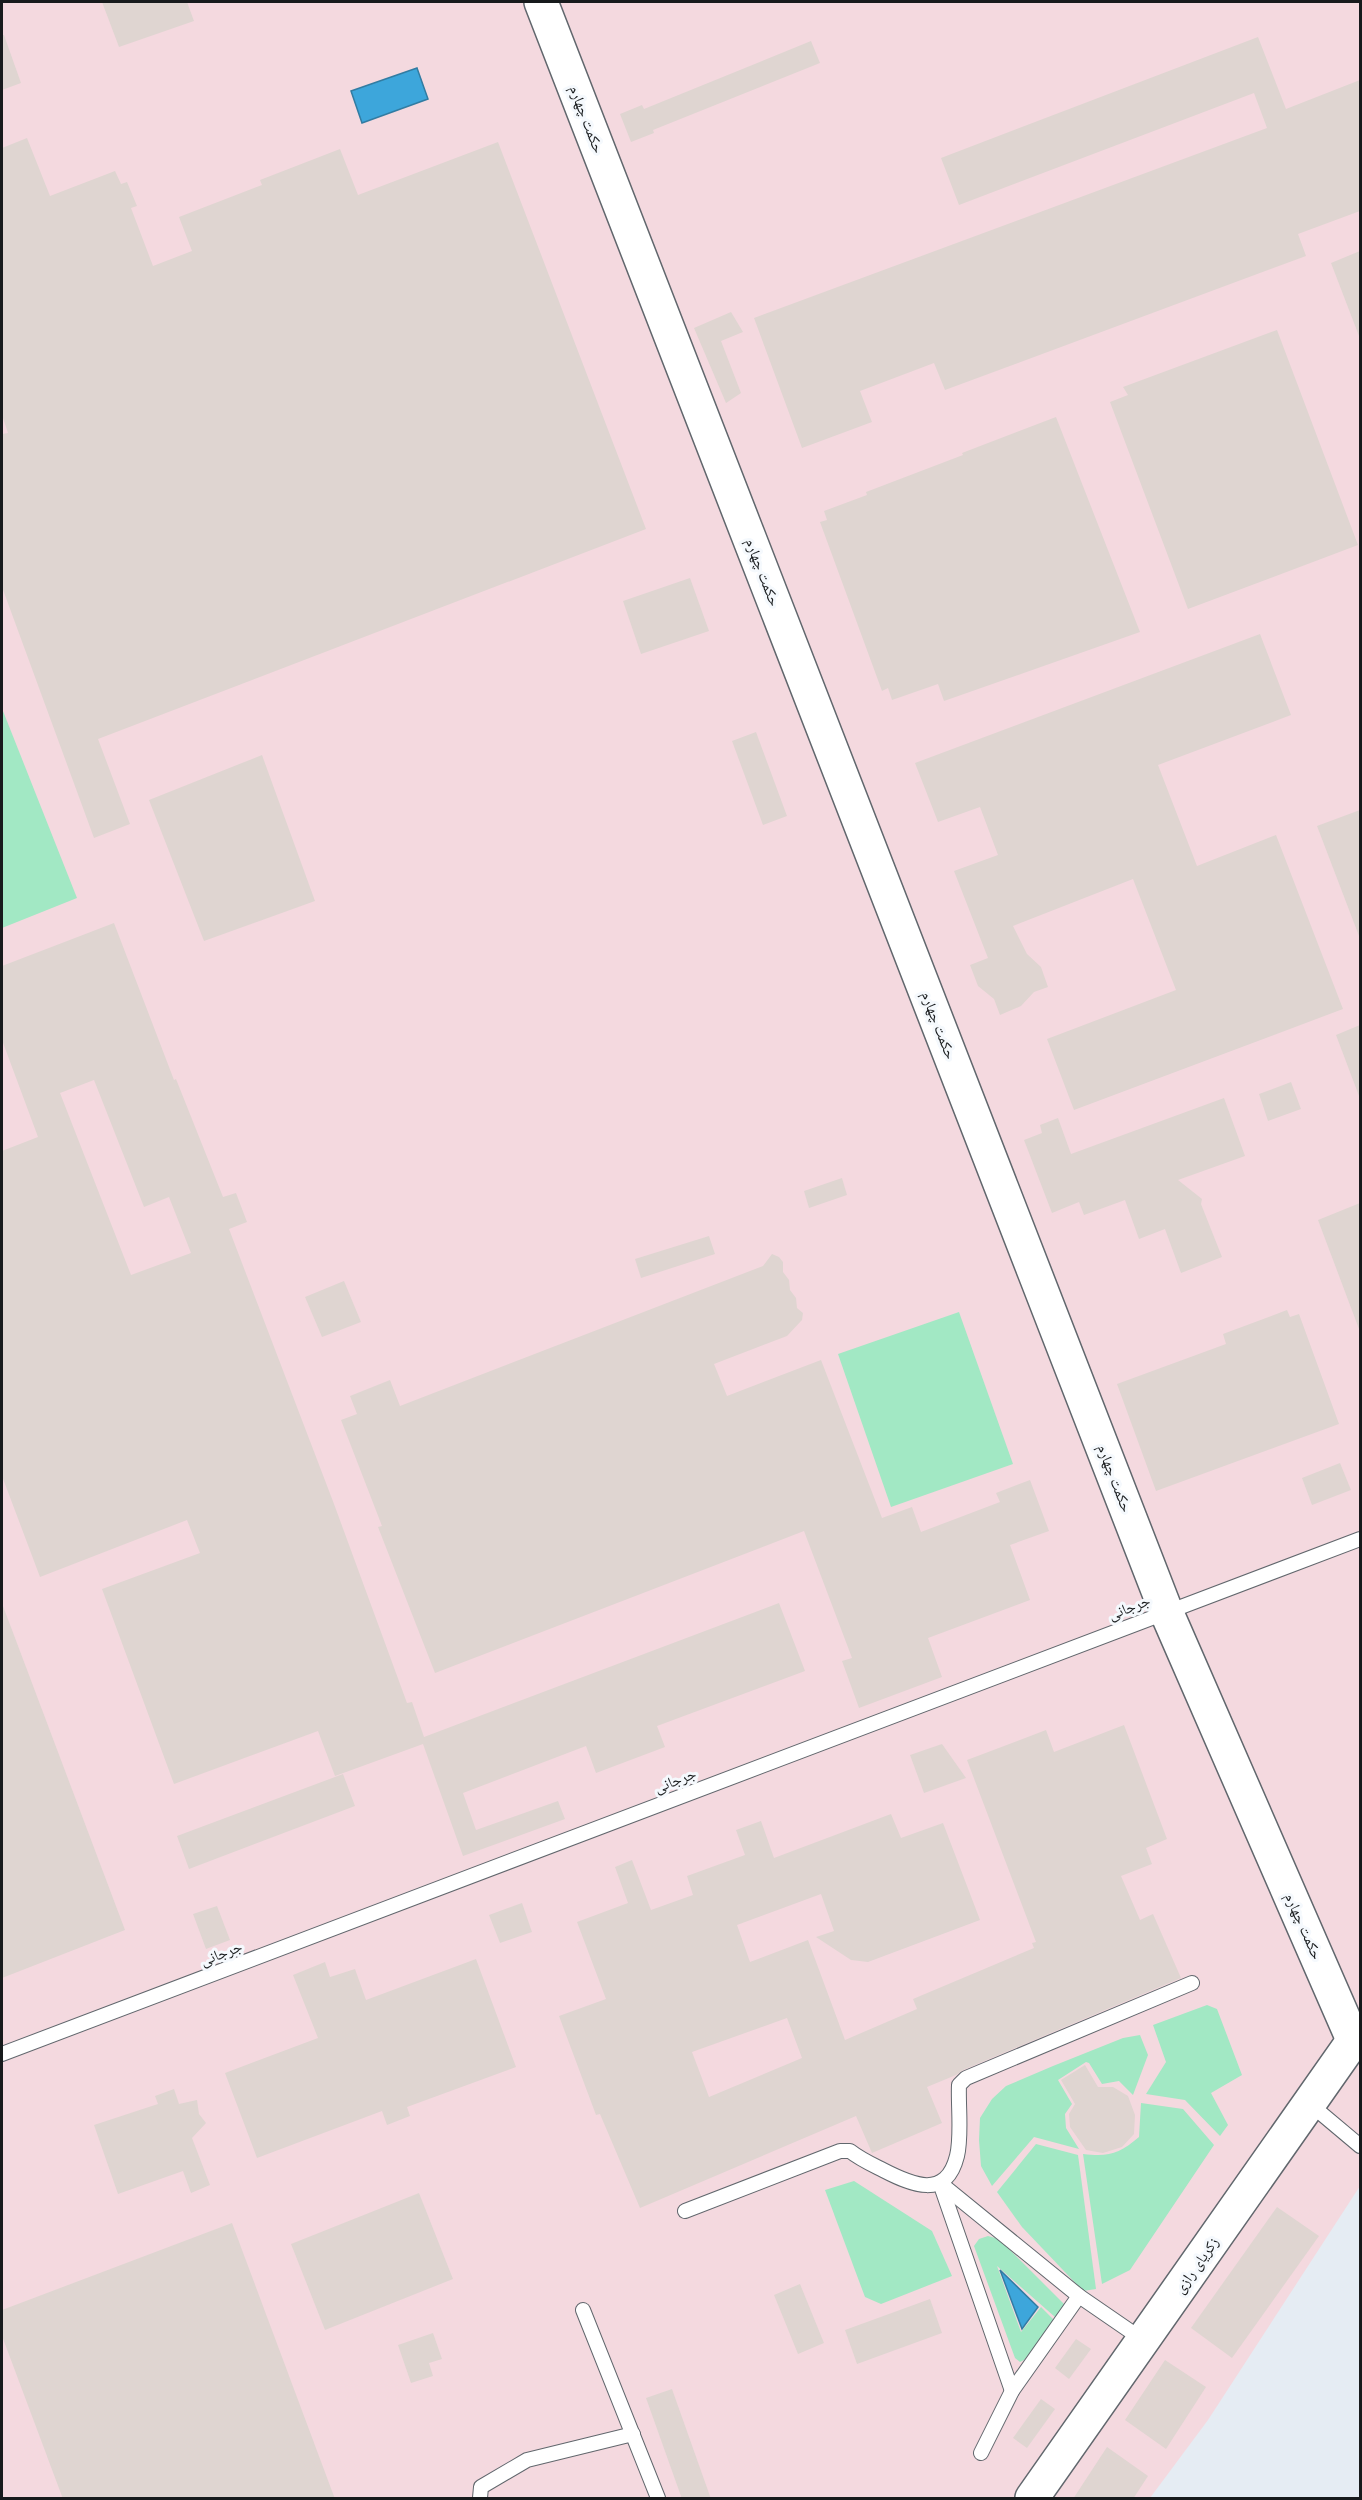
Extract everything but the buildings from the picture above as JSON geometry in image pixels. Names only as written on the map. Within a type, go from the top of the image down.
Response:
[{"type":"street","name":"حکمت چهارم","points":[[541,2],[1166,1611],[1357,2037]]},
{"type":"street","name":"زکریای رازی","points":[[1032,2499],[1357,2037]]},
{"type":"lane","name":"جرجانی","points":[[2,2054],[1360,1539]]},
{"type":"lane","points":[[685,2211],[840,2151],[850,2151],[909,2183],[927,2186],[940,2183],[952,2169],[958,2154],[959,2085],[966,2078],[1192,1983]]},
{"type":"lane","points":[[1311,2104],[1360,2146]]},
{"type":"lane","points":[[940,2183],[1079,2296],[1143,2340]]},
{"type":"lane","points":[[940,2183],[1012,2391]]},
{"type":"lane","points":[[981,2452],[1012,2391],[1079,2296]]},
{"type":"lane","points":[[583,2310],[658,2499]]},
{"type":"lane","points":[[480,2499],[482,2487],[527,2460],[633,2434]]},
{"type":"shaded area","points":[[2,2],[1360,2],[1360,2186],[1208,2420],[1150,2498],[2,2498]]},
{"type":"green space","points":[[3,711],[77,898],[2,928],[2,714]]},
{"type":"green space","points":[[959,1312],[1013,1464],[891,1507],[838,1354]]},
{"type":"green space","points":[[1207,2005],[1217,2009],[1242,2075],[1211,2093],[1228,2125],[1220,2136],[1185,2100],[1146,2094],[1166,2062],[1153,2025]]},
{"type":"green space","points":[[1140,2035],[1148,2055],[1133,2095],[1119,2081],[1102,2084],[1089,2063],[1086,2062],[1058,2080],[1072,2104],[1065,2114],[1066,2128],[1079,2149],[1034,2137],[992,2186],[981,2166],[979,2140],[980,2118],[992,2099],[1006,2086],[1123,2038]]},
{"type":"green space","points":[[1141,2103],[1183,2109],[1214,2145],[1130,2270],[1102,2284],[1083,2154],[1113,2153],[1139,2137]]},
{"type":"green space","points":[[1036,2144],[1078,2155],[1096,2289],[1083,2291],[1022,2227],[997,2192]]},
{"type":"green space","points":[[854,2181],[932,2231],[952,2276],[881,2304],[865,2297],[825,2190]]},
{"type":"green space","points":[[988,2236],[999,2239],[1066,2306],[1055,2317],[997,2266],[1021,2332],[1041,2307],[1055,2321],[1020,2362],[1015,2358],[974,2246],[979,2239]]},
{"type":"water","points":[[417,68],[428,99],[362,123],[351,91]]},
{"type":"water","points":[[1000,2270],[1038,2307],[1022,2329]]}]
